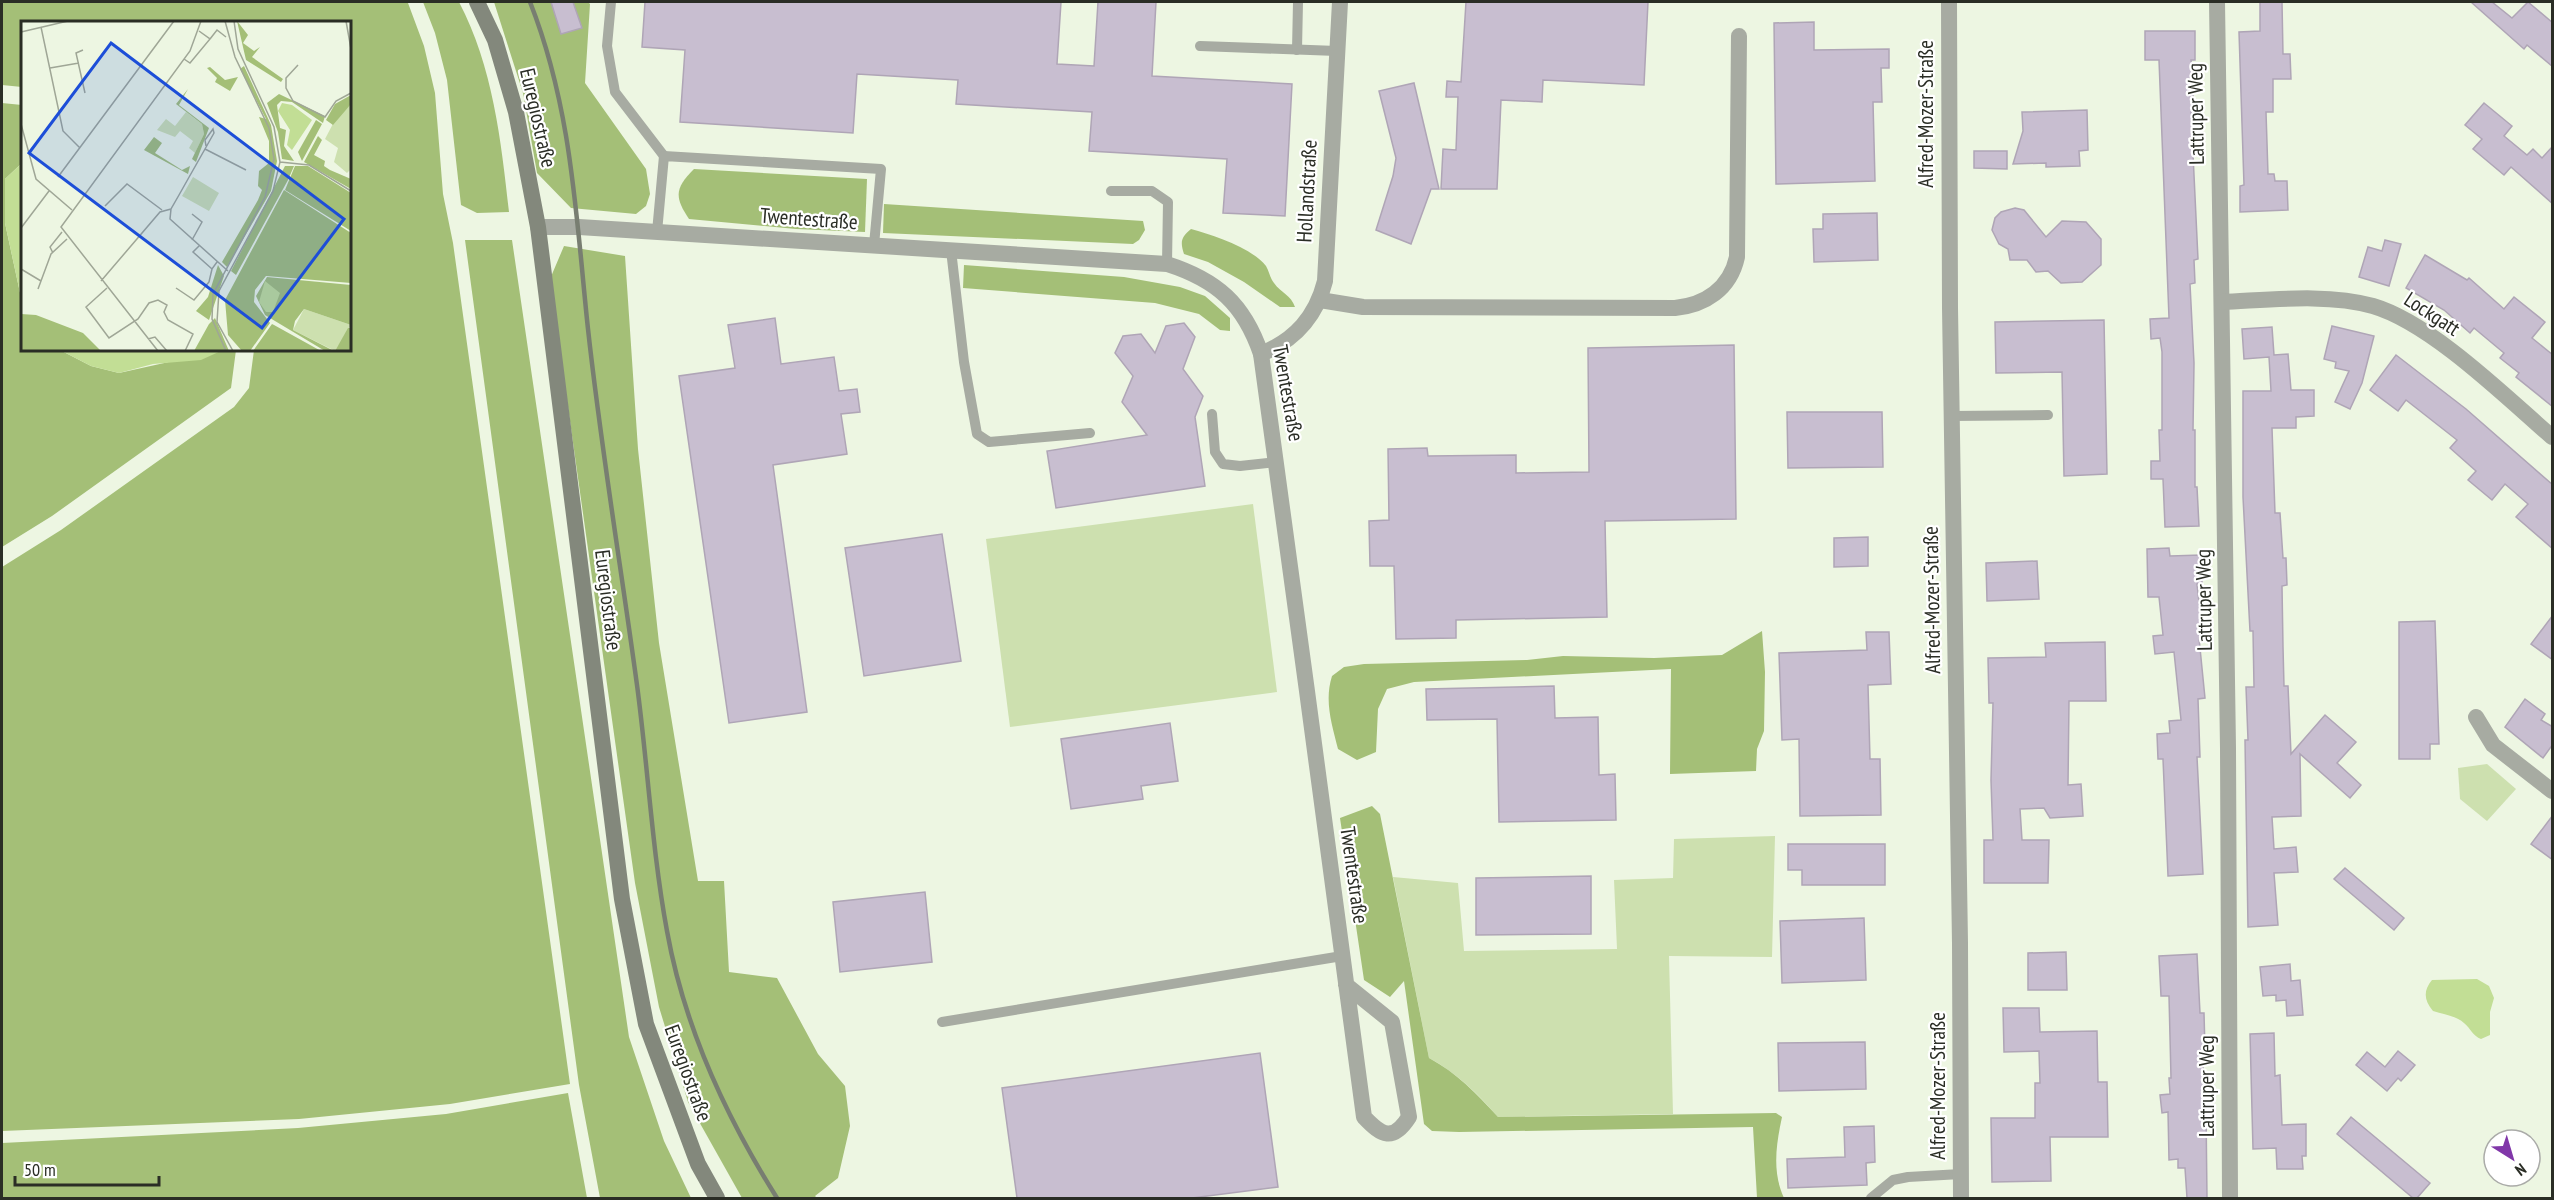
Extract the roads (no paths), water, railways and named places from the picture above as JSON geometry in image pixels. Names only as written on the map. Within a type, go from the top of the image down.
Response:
[{"type":"main road","name":"Euregiostraße","points":[[477,2],[495,40],[516,112],[538,227],[622,899],[646,1024],[698,1164],[717,1198]]},
{"type":"street","name":"Hollandstraße","points":[[1261,354],[1290,339],[1313,313],[1320,300],[1325,281],[1340,2]]},
{"type":"street","name":"Alfred-Mozer-Straße","points":[[1948,2],[1961,1198]]},
{"type":"street","name":"Lattruper Weg","points":[[2217,2],[2229,760],[2230,1198]]},
{"type":"street","points":[[1320,300],[1363,307],[1639,308],[1691,307],[1706,301],[1727,281],[1735,267],[1737,257],[1738,36]]},
{"type":"street","name":"Twentestraße","points":[[538,227],[579,226],[1167,264],[1193,272],[1215,285],[1237,306],[1256,338],[1261,354],[1276,462],[1342,956],[1364,1117],[1379,1132],[1389,1134],[1401,1130],[1409,1117],[1392,1022],[1346,985]]},
{"type":"street","name":"Lockgatt","points":[[2223,303],[2320,299],[2372,306],[2400,317],[2476,372],[2553,437]]},
{"type":"street","points":[[2476,717],[2493,745],[2553,791]]},
{"type":"lane","points":[[611,2],[608,46],[615,92],[664,156],[657,232]]},
{"type":"lane","points":[[1297,50],[1298,2]]},
{"type":"lane","points":[[1200,46],[1337,51]]},
{"type":"lane","points":[[664,156],[881,169],[873,246]]},
{"type":"lane","points":[[1111,191],[1152,191],[1168,202],[1167,264]]},
{"type":"lane","points":[[951,250],[964,362],[977,434],[990,442],[1090,433]]},
{"type":"lane","points":[[1212,414],[1215,452],[1223,464],[1240,466],[1276,462]]},
{"type":"lane","points":[[1952,416],[2048,415]]},
{"type":"lane","points":[[942,1022],[1342,956]]},
{"type":"lane","points":[[1871,1198],[1893,1180],[1961,1174]]},
{"type":"railway","points":[[530,2],[555,82],[570,163],[593,374],[637,685],[667,931],[684,1001],[709,1070],[724,1103],[777,1198]]}]
